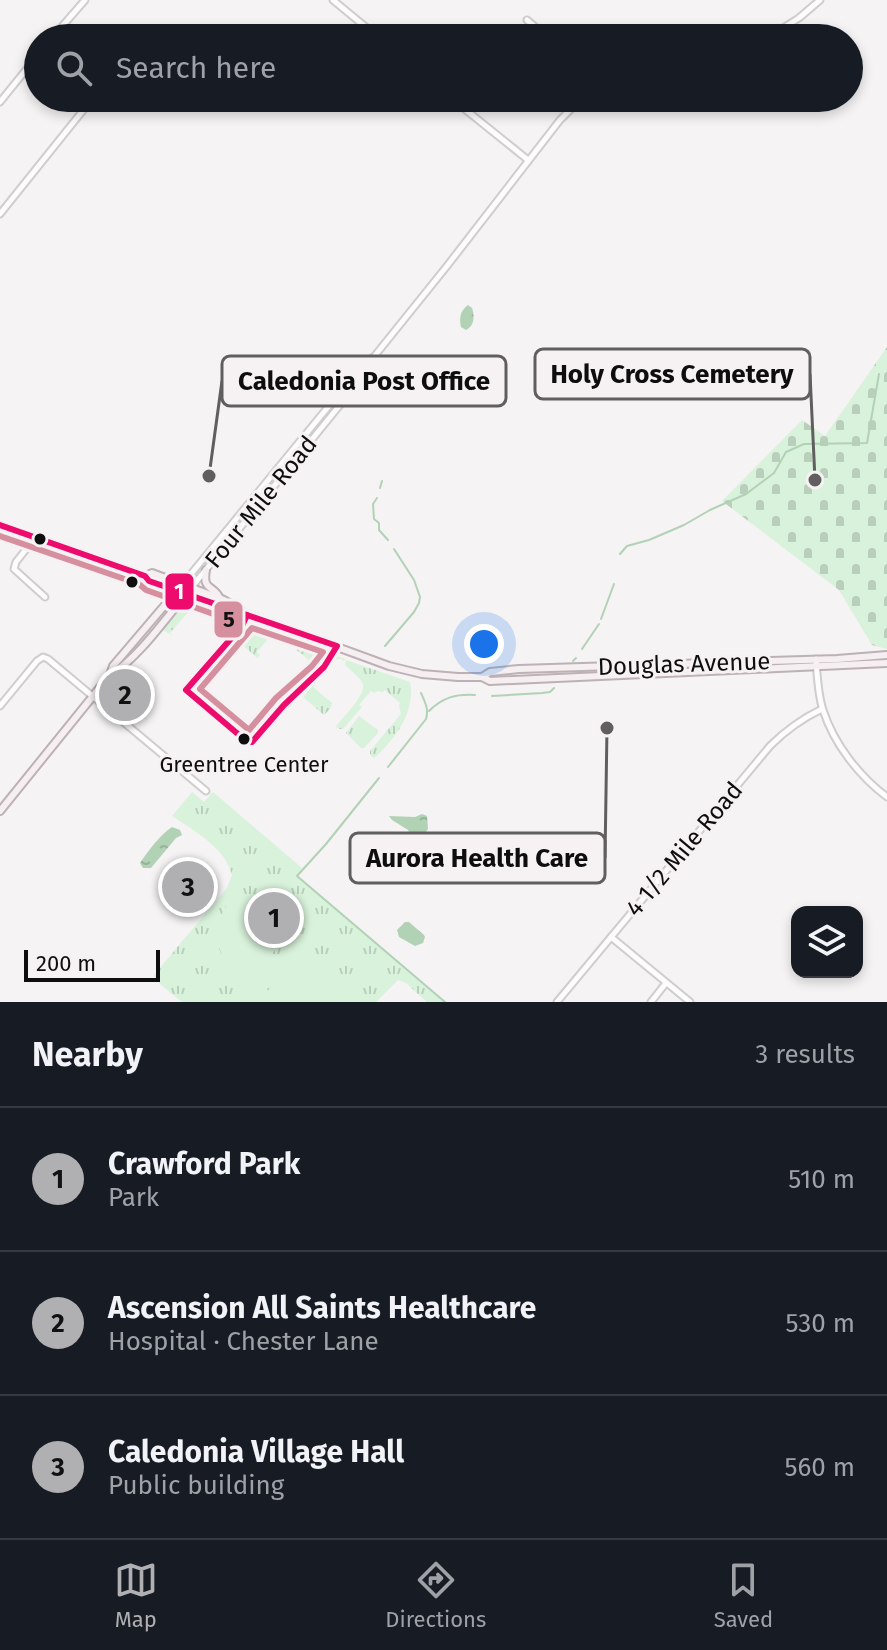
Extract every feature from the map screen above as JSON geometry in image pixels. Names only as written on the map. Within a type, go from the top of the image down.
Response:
[{"type":"main road","name":"Douglas Avenue","points":[[0,525],[145,576],[149,581],[220,599],[247,614]]},
{"type":"main road","points":[[206,570],[206,585],[218,593],[220,599]]},
{"type":"main road","name":"Douglas Avenue","points":[[145,576],[152,573],[179,588]]},
{"type":"main road","points":[[159,584],[165,595],[165,604]]},
{"type":"main road","name":"Four Mile Road","points":[[0,811],[93,697],[113,666],[179,588]]},
{"type":"main road","name":"Douglas Avenue","points":[[188,591],[221,608],[247,614],[397,668],[440,676],[482,677],[490,681],[887,663]]},
{"type":"main road","name":"Four Mile Road","points":[[110,675],[144,644],[188,591]]},
{"type":"main road","name":"Douglas Avenue","points":[[482,677],[490,672],[519,669],[887,655]]},
{"type":"street","points":[[64,24],[85,0]]},
{"type":"street","points":[[333,0],[362,24]]},
{"type":"street","points":[[789,24],[820,0]]},
{"type":"street","points":[[527,20],[532,24]]},
{"type":"street","points":[[0,102],[24,72]]},
{"type":"street","points":[[0,214],[82,112]]},
{"type":"street","points":[[469,112],[528,160]]},
{"type":"street","name":"Four Mile Road","points":[[188,591],[366,373],[373,358],[568,112]]},
{"type":"street","name":"Four Mile Road","points":[[179,588],[360,368],[373,358]]},
{"type":"street","points":[[35,538],[14,569],[45,597]]},
{"type":"street","points":[[0,706],[43,657],[206,791]]},
{"type":"street","points":[[816,659],[822,709],[849,759],[866,780],[887,797]]},
{"type":"street","name":"4 1/2 Mile Road","points":[[557,1002],[770,746],[788,728],[822,709]]},
{"type":"street","points":[[611,937],[690,1002]]},
{"type":"street","points":[[651,1002],[666,983]]},
{"type":"green space","points":[[887,347],[887,649],[872,645],[839,590],[722,501],[802,420],[825,436]]},
{"type":"green space","points":[[191,602],[240,620],[239,625],[231,634],[233,629],[215,614],[196,607],[170,633],[173,636],[163,630],[183,606]]},
{"type":"green space","points":[[249,623],[319,650],[318,661],[296,687],[288,685],[309,660],[288,643],[284,645],[268,639],[257,652],[260,655],[257,658],[237,640]]},
{"type":"green space","points":[[337,656],[345,661],[334,660],[313,687],[332,703],[324,715],[303,697]]},
{"type":"green space","points":[[346,660],[410,682],[407,714],[389,743],[374,758],[370,751],[401,714],[400,703],[385,690],[371,691],[343,729],[336,727],[363,689],[360,679],[345,665]]},
{"type":"green space","points":[[359,716],[378,730],[364,748],[346,733]]},
{"type":"green space","points":[[192,792],[204,802],[213,792],[302,868],[297,877],[445,1002],[427,1002],[406,983],[398,980],[376,1002],[182,1002],[161,985],[154,976],[227,888],[232,875],[216,848],[172,816]]},
{"type":"green space","points":[[237,891],[286,933],[286,937],[245,986],[226,964],[218,941],[221,916]]},
{"type":"green space","points":[[302,950],[356,990],[346,1002],[264,1002],[261,999]]},
{"type":"water","points":[[468,305],[474,318],[466,330],[461,327],[460,318]]},
{"type":"water","points":[[422,814],[427,816],[428,829],[419,841],[414,840],[408,830],[389,816],[415,817]]},
{"type":"water","points":[[172,827],[180,830],[182,835],[151,868],[143,868],[140,863],[143,858]]},
{"type":"water","points":[[405,922],[424,935],[423,943],[415,946],[399,937],[397,930]]},
{"type":"waterway","points":[[620,554],[627,546],[684,525],[746,494],[774,473],[786,452],[804,444],[867,443],[879,374]]},
{"type":"waterway","points":[[380,488],[382,481]]},
{"type":"waterway","points":[[377,498],[373,504],[374,519],[388,540]]},
{"type":"waterway","points":[[385,646],[414,612],[420,597],[414,580],[394,549]]},
{"type":"waterway","points":[[601,619],[614,584]]},
{"type":"waterway","points":[[582,649],[599,624]]},
{"type":"waterway","points":[[573,661],[576,658]]},
{"type":"waterway","points":[[492,696],[550,692],[554,688]]},
{"type":"waterway","points":[[388,767],[426,719],[427,709],[421,693]]},
{"type":"waterway","points":[[429,711],[450,697],[475,695]]},
{"type":"waterway","points":[[379,778],[297,876],[445,1002]]},
{"type":"transit line","name":"1","points":[[0,525],[247,615]]},
{"type":"transit line","name":"5","points":[[0,536],[139,584],[146,590],[233,621]]},
{"type":"transit line","name":"1","points":[[247,615],[337,646],[324,667],[284,705],[252,742],[245,740],[186,690],[242,626],[247,615]]},
{"type":"transit line","name":"5","points":[[252,628],[323,652],[276,698],[249,730],[200,689],[252,628]]},
{"type":"place","name":"Caledonia Post Office","points":[[209,476]]},
{"type":"place","name":"Holy Cross Cemetery","points":[[815,480]]},
{"type":"place","name":"Ascension All Saints Healthcare","points":[[125,695]]},
{"type":"place","name":"Aurora Health Care","points":[[607,728]]},
{"type":"place","name":"Greentree Center","points":[[244,739]]},
{"type":"place","name":"Caledonia Village Hall","points":[[188,887]]},
{"type":"place","name":"Crawford Park","points":[[274,918]]}]
